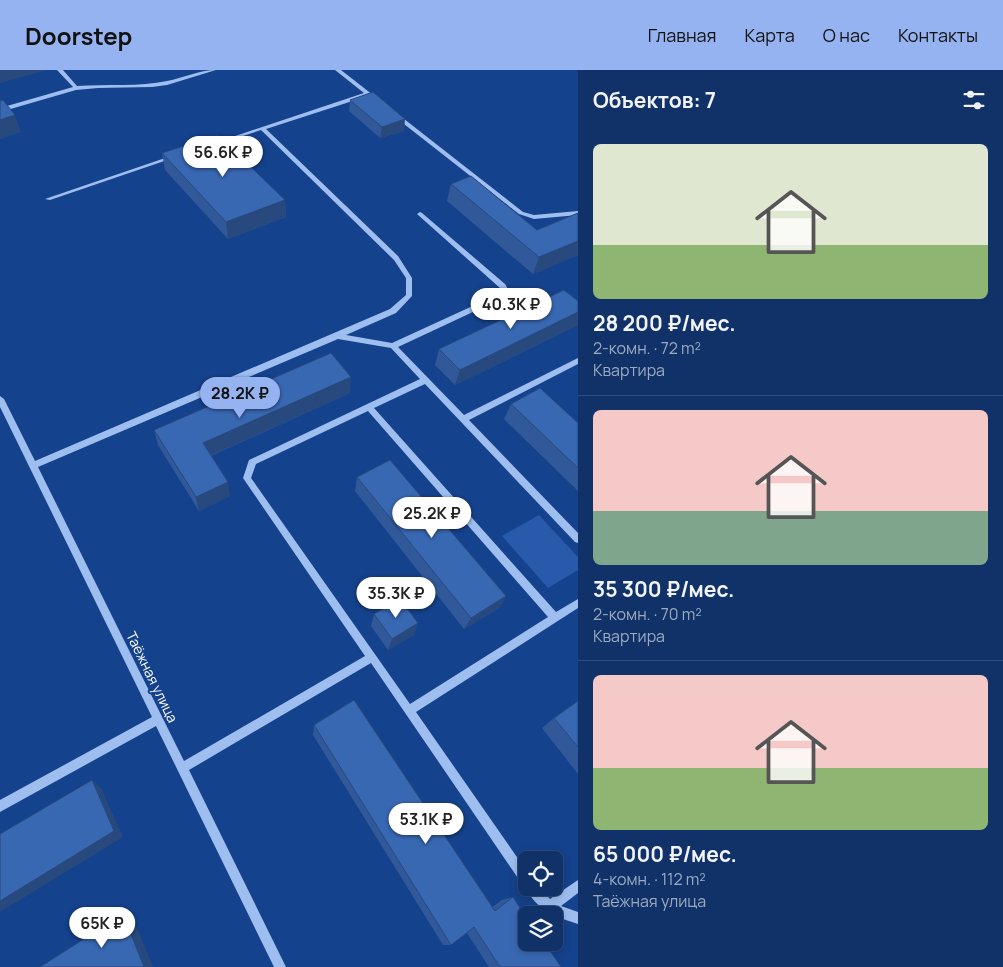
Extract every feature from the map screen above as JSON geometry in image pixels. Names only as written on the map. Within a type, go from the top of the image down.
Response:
[{"type":"street","points":[[60,70],[76,88]]},
{"type":"street","points":[[338,70],[375,100]]},
{"type":"street","points":[[207,146],[368,94]]},
{"type":"street","points":[[391,112],[521,212],[534,217],[578,213]]},
{"type":"street","points":[[33,465],[337,336],[393,310],[409,296],[409,278],[396,258],[262,128]]},
{"type":"street","points":[[48,199],[179,156]]},
{"type":"street","points":[[337,336],[393,346],[503,296],[506,291],[503,286],[420,214]]},
{"type":"street","points":[[393,346],[578,539]]},
{"type":"street","points":[[464,419],[578,361]]},
{"type":"street","points":[[426,380],[252,462],[247,478],[518,868]]},
{"type":"street","name":"Таёжная улица","points":[[0,399],[280,967]]},
{"type":"street","points":[[409,711],[578,603]]},
{"type":"street","points":[[182,768],[372,657]]},
{"type":"street","points":[[1,801],[157,720]]},
{"type":"street","points":[[551,906],[578,886]]},
{"type":"street","points":[[537,896],[549,906]]},
{"type":"street","points":[[563,914],[578,918]]},
{"type":"lane","points":[[0,110],[76,88],[152,85],[167,83],[213,70]]},
{"type":"lane","points":[[369,407],[555,618]]},
{"type":"shaded area","points":[[539,515],[578,557],[578,570],[548,588],[502,536]]},
{"type":"building","points":[[373,92],[405,119],[382,127],[350,100]]},
{"type":"building","points":[[3,100],[15,115],[0,120],[0,101]]},
{"type":"building","points":[[218,135],[285,200],[226,222],[162,153]]},
{"type":"building","points":[[471,176],[537,230],[578,213],[578,241],[539,257],[451,184]]},
{"type":"building","points":[[564,290],[578,301],[578,312],[460,370],[439,349]]},
{"type":"building","points":[[331,353],[351,377],[203,443],[228,482],[196,497],[154,430]]},
{"type":"building","points":[[540,388],[578,423],[578,468],[511,404]]},
{"type":"building","points":[[390,460],[506,596],[471,618],[357,477]]},
{"type":"building","points":[[400,599],[418,623],[392,639],[374,614]]},
{"type":"building","points":[[354,700],[495,911],[513,897],[519,906],[518,951],[550,951],[561,967],[500,967],[474,927],[451,945],[314,725]]},
{"type":"building","points":[[578,701],[578,747],[554,718]]},
{"type":"building","points":[[92,780],[114,831],[0,901],[0,834]]},
{"type":"building","points":[[123,914],[144,967],[40,967]]}]
